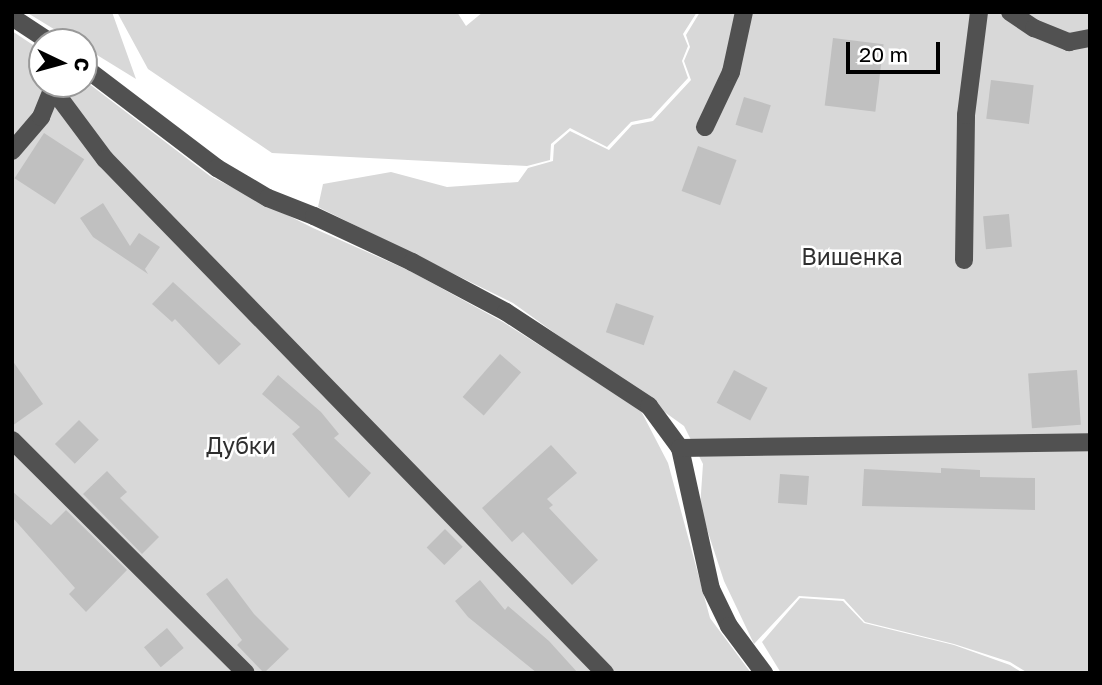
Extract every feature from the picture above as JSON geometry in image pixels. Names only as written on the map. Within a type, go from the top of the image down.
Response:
[{"type":"lane","points":[[705,127],[731,72],[744,12]]},
{"type":"lane","points":[[964,260],[966,115],[979,12]]},
{"type":"lane","points":[[1010,12],[1034,28],[1069,42],[1090,38]]},
{"type":"lane","points":[[12,17],[29,28]]},
{"type":"lane","points":[[98,77],[217,168],[247,186],[412,262],[506,312],[649,405],[680,448],[711,589],[729,626],[764,673]]},
{"type":"lane","points":[[12,151],[41,117],[48,98]]},
{"type":"lane","points":[[62,98],[105,159],[605,673]]},
{"type":"lane","points":[[12,440],[246,673]]},
{"type":"lane","points":[[680,448],[1090,442]]},
{"type":"green space","points":[[26,12],[112,12],[136,79],[98,56],[98,28],[52,28]]},
{"type":"green space","points":[[117,12],[457,12],[466,26],[483,12],[697,12],[683,34],[688,46],[682,61],[688,78],[651,118],[631,122],[607,147],[570,128],[551,144],[550,160],[527,166],[272,153],[148,69]]},
{"type":"green space","name":"Вишенка","points":[[700,12],[1090,12],[1090,671],[1028,673],[1010,662],[954,644],[865,622],[844,599],[799,596],[754,644],[724,581],[700,508],[703,464],[684,426],[513,303],[318,207],[323,184],[391,172],[447,187],[518,182],[528,168],[553,161],[554,145],[570,131],[609,150],[632,125],[653,121],[691,80],[684,61],[690,47],[686,35]]},
{"type":"green space","name":"Дубки","points":[[12,31],[28,42],[28,98],[98,98],[98,91],[210,176],[313,228],[410,271],[503,322],[640,409],[668,463],[710,618],[751,673],[12,673]]},
{"type":"green space","points":[[800,598],[843,601],[864,623],[954,645],[1010,665],[1023,673],[781,673],[762,642]]},
{"type":"building","points":[[833,38],[884,44],[875,112],[825,105]]},
{"type":"building","points":[[991,80],[1034,85],[1029,124],[986,119]]},
{"type":"building","points":[[744,97],[771,105],[762,133],[736,125]]},
{"type":"building","points":[[44,133],[84,159],[55,204],[15,178]]},
{"type":"building","points":[[698,146],[737,160],[720,205],[682,191]]},
{"type":"building","points":[[103,203],[130,246],[139,233],[160,247],[145,269],[148,274],[93,237],[80,218]]},
{"type":"building","points":[[1009,214],[1012,247],[986,249],[983,216]]},
{"type":"building","points":[[173,282],[241,344],[219,365],[175,319],[172,322],[152,304]]},
{"type":"building","points":[[616,303],[654,316],[644,345],[606,332]]},
{"type":"building","points":[[500,354],[521,372],[484,415],[463,397]]},
{"type":"building","points":[[12,360],[43,404],[12,426]]},
{"type":"building","points":[[734,370],[768,388],[750,421],[717,403]]},
{"type":"building","points":[[1077,370],[1081,425],[1032,428],[1028,373]]},
{"type":"building","points":[[278,375],[321,412],[339,434],[334,438],[371,473],[349,498],[292,434],[300,427],[262,394]]},
{"type":"building","points":[[79,420],[99,440],[75,464],[55,444]]},
{"type":"building","points":[[551,445],[577,473],[547,499],[553,505],[549,508],[598,560],[572,585],[523,532],[512,542],[482,508]]},
{"type":"building","points":[[941,468],[980,470],[980,477],[1035,478],[1035,510],[862,506],[864,469],[941,473]]},
{"type":"building","points":[[107,471],[127,492],[120,498],[159,537],[142,554],[83,494]]},
{"type":"building","points":[[780,474],[809,476],[807,505],[778,503]]},
{"type":"building","points":[[12,491],[51,525],[66,510],[127,570],[86,612],[69,594],[75,588],[12,517]]},
{"type":"building","points":[[445,529],[463,547],[444,565],[427,547]]},
{"type":"building","points":[[227,578],[254,614],[289,649],[264,673],[237,645],[242,640],[206,594]]},
{"type":"building","points":[[480,580],[505,610],[508,606],[549,641],[578,673],[537,673],[468,617],[455,601]]},
{"type":"building","points":[[167,628],[184,648],[161,667],[144,647]]}]
